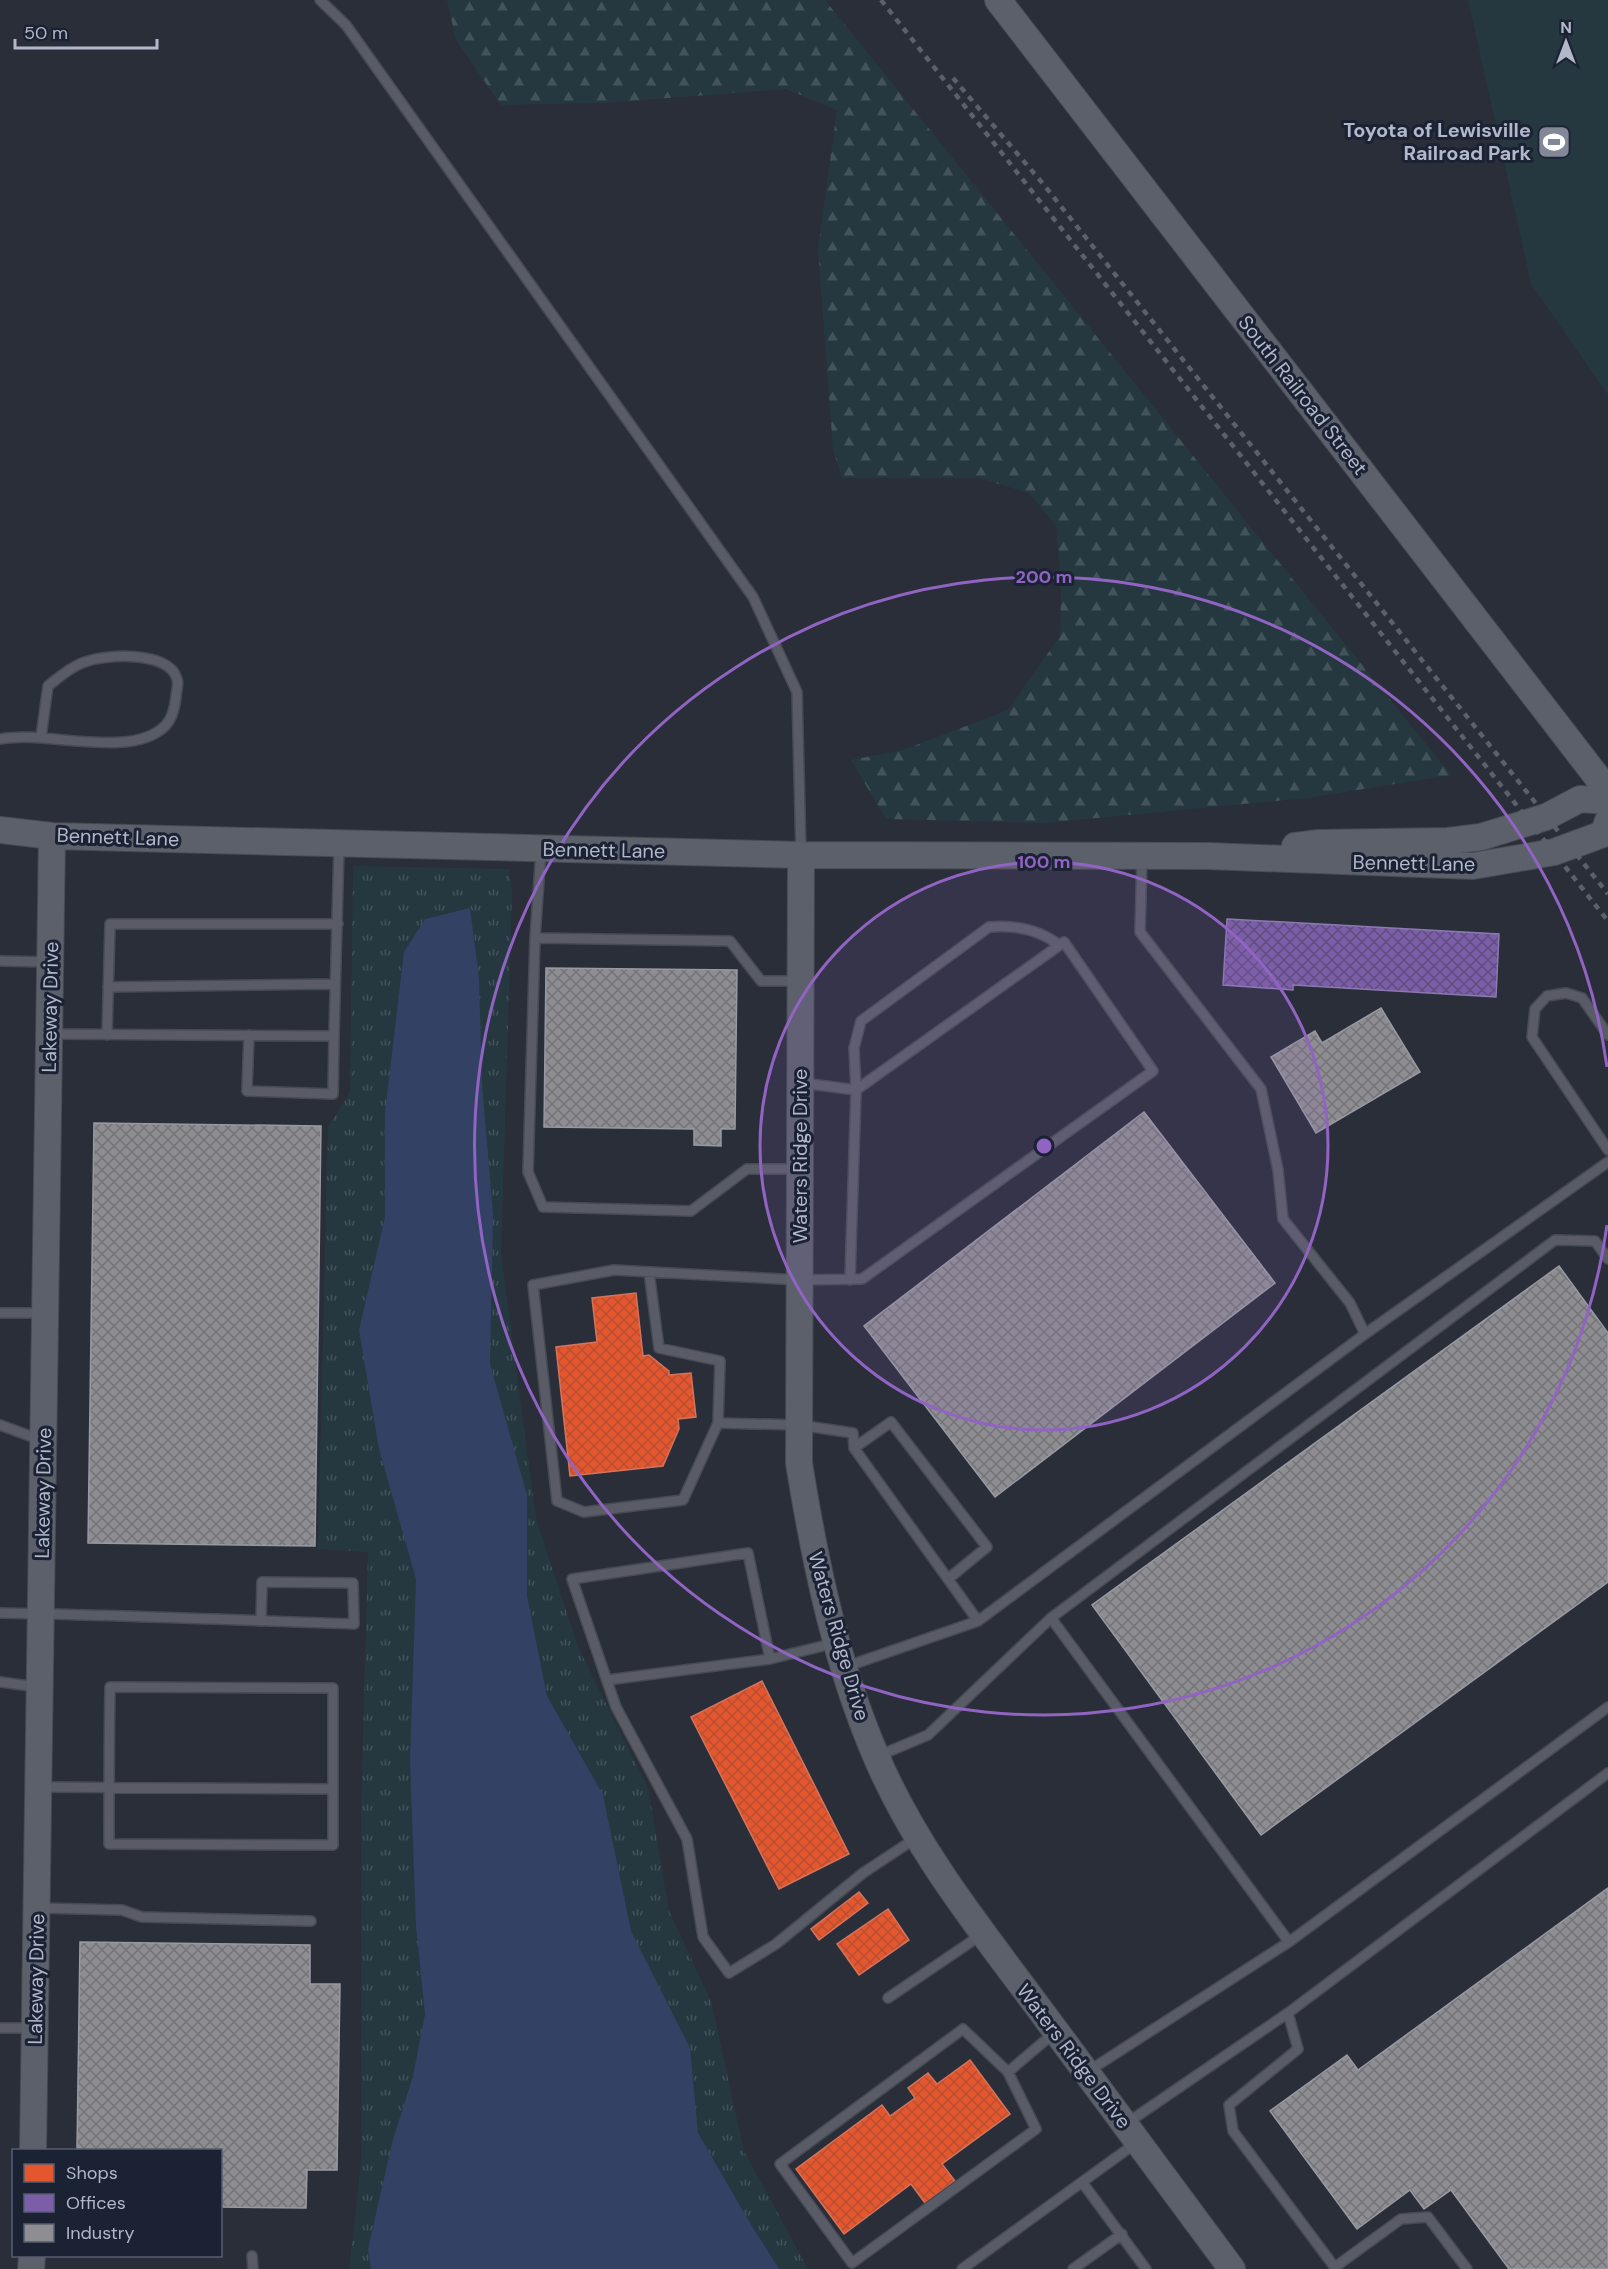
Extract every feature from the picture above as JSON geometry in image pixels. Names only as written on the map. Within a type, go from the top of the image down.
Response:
[{"type":"street","name":"South Railroad Street","points":[[998,0],[1608,791]]},
{"type":"street","name":"Bennett Lane","points":[[1208,856],[1318,843],[1448,841],[1481,837],[1546,817],[1580,799],[1608,801]]},
{"type":"street","name":"Bennett Lane","points":[[0,830],[52,836],[801,855],[1208,856],[1473,866],[1554,852],[1603,834],[1608,821]]},
{"type":"street","name":"Lakeway Drive","points":[[33,2149],[52,836]]},
{"type":"street","name":"Waters Ridge Drive","points":[[801,855],[799,1463],[809,1530],[823,1593],[845,1667],[876,1757],[918,1837],[983,1934],[1232,2269]]},
{"type":"lane","points":[[320,0],[346,25],[753,597],[797,692],[801,855]]},
{"type":"lane","points":[[0,739],[40,737],[115,744],[147,737],[165,726],[175,708],[178,680],[171,669],[157,660],[135,656],[82,662],[48,686],[40,737]]},
{"type":"lane","points":[[249,1035],[247,1091],[333,1094],[339,843]]},
{"type":"lane","points":[[541,848],[535,938],[528,1172],[543,1207],[691,1211],[747,1169],[800,1169]]},
{"type":"lane","points":[[1142,856],[1140,932],[1261,1089],[1278,1170],[1283,1219],[1350,1303],[1365,1334]]},
{"type":"lane","points":[[107,1035],[110,924],[338,924]]},
{"type":"lane","points":[[850,1280],[856,1090],[854,1047],[861,1021],[989,927],[1008,926],[1046,934],[1059,945]]},
{"type":"lane","points":[[535,938],[730,941],[760,981],[801,981]]},
{"type":"lane","points":[[649,1272],[659,1348],[720,1361],[718,1423],[683,1500],[584,1512],[557,1501],[533,1285],[614,1270],[799,1280],[862,1279],[1153,1071],[1064,942],[856,1090],[800,1083]]},
{"type":"lane","points":[[0,961],[51,962]]},
{"type":"lane","points":[[108,987],[335,984]]},
{"type":"lane","points":[[1608,1035],[1582,998],[1566,993],[1547,996],[1535,1009],[1532,1037],[1608,1150]]},
{"type":"lane","points":[[50,1034],[334,1036]]},
{"type":"lane","points":[[845,1667],[978,1621],[1365,1334],[1608,1162]]},
{"type":"lane","points":[[876,1757],[928,1735],[1051,1618],[1556,1240],[1595,1241],[1608,1258]]},
{"type":"lane","points":[[0,1313],[46,1313]]},
{"type":"lane","points":[[854,1448],[891,1422],[987,1547],[948,1579]]},
{"type":"lane","points":[[718,1423],[799,1425],[853,1433],[854,1448],[978,1621]]},
{"type":"lane","points":[[0,1425],[44,1440]]},
{"type":"lane","points":[[770,1659],[748,1553],[573,1579],[616,1707],[687,1839],[703,1937],[729,1972],[776,1944],[863,1873],[918,1837]]},
{"type":"lane","points":[[0,1613],[354,1624],[353,1583],[262,1582],[261,1621]]},
{"type":"lane","points":[[1051,1618],[1289,1942]]},
{"type":"lane","points":[[607,1680],[770,1659],[838,1642]]},
{"type":"lane","points":[[0,1682],[40,1687]]},
{"type":"lane","points":[[110,1687],[333,1688],[333,1789],[333,1845],[109,1844],[110,1687]]},
{"type":"lane","points":[[1086,2072],[1289,1942],[1608,1707]]},
{"type":"lane","points":[[967,2268],[1082,2182],[1131,2133],[1608,1773]]},
{"type":"lane","points":[[38,1787],[333,1789]]},
{"type":"lane","points":[[37,1908],[122,1910],[142,1917],[311,1920]]},
{"type":"lane","points":[[888,1998],[983,1934]]},
{"type":"lane","points":[[1288,2013],[1298,2049],[1229,2105],[1233,2131],[1336,2268],[1401,2219],[1428,2217],[1467,2269]]},
{"type":"lane","points":[[0,2028],[35,2028]]},
{"type":"lane","points":[[963,2029],[1008,2073],[1036,2129],[852,2263],[780,2164],[963,2029]]},
{"type":"lane","points":[[1008,2073],[1056,2031]]},
{"type":"lane","points":[[1082,2182],[1146,2269]]},
{"type":"lane","points":[[1073,2269],[1122,2234]]},
{"type":"lane","points":[[252,2256],[253,2269]]},
{"type":"green space","points":[[447,0],[825,0],[1451,775],[1307,798],[1044,823],[886,819],[851,760],[903,750],[1008,710],[1060,636],[1061,585],[1056,525],[1029,493],[979,478],[842,478],[833,449],[818,249],[837,110],[786,89],[602,103],[501,105],[456,40]]},
{"type":"green space","name":"Toyota of Lewisville Railroad Park","points":[[1468,0],[1608,0],[1608,395],[1531,284]]},
{"type":"green space","points":[[353,866],[509,869],[512,893],[501,1254],[536,1519],[578,1647],[648,1788],[669,1911],[711,2001],[744,2151],[808,2269],[349,2269],[361,2162],[361,1812],[368,1552],[318,1549],[328,1127],[350,1092]]},
{"type":"water","points":[[470,908],[479,978],[482,1083],[493,1214],[490,1364],[527,1495],[527,1596],[547,1696],[603,1795],[631,1931],[690,2048],[698,2133],[779,2269],[371,2269],[368,2249],[392,2143],[413,2076],[425,2014],[416,1926],[410,1761],[416,1579],[379,1449],[359,1330],[385,1217],[385,1112],[404,952],[425,919]]},
{"type":"building: Shops","points":[[636,1293],[643,1356],[649,1355],[669,1371],[669,1375],[691,1373],[696,1417],[678,1419],[679,1429],[663,1466],[570,1476],[556,1347],[597,1342],[592,1298]]},
{"type":"building: Shops","points":[[762,1681],[849,1854],[779,1889],[691,1717]]},
{"type":"building: Shops","points":[[859,1892],[868,1903],[819,1940],[811,1929]]},
{"type":"building: Shops","points":[[888,1909],[909,1940],[859,1975],[837,1944]]},
{"type":"building: Shops","points":[[970,2060],[1010,2114],[942,2164],[955,2181],[925,2203],[911,2184],[844,2234],[796,2169],[882,2105],[890,2116],[915,2098],[908,2088],[928,2073],[937,2084]]},
{"type":"building: Offices","points":[[1227,919],[1499,934],[1496,997],[1293,985],[1293,990],[1223,985]]},
{"type":"building: Industry","points":[[546,968],[737,970],[735,1129],[721,1129],[721,1146],[694,1145],[694,1129],[544,1127]]},
{"type":"building: Industry","points":[[1381,1008],[1420,1072],[1316,1133],[1271,1057],[1315,1031],[1322,1043]]},
{"type":"building: Industry","points":[[1144,1112],[1275,1283],[995,1497],[864,1326]]},
{"type":"building: Industry","points":[[94,1123],[321,1126],[315,1546],[88,1543]]},
{"type":"building: Industry","points":[[1559,1266],[1608,1333],[1608,1582],[1261,1835],[1092,1605]]},
{"type":"building: Industry","points":[[1608,1888],[1608,2269],[1509,2269],[1451,2190],[1424,2209],[1410,2190],[1357,2229],[1270,2111],[1347,2055],[1358,2070]]},
{"type":"building: Industry","points":[[80,1942],[310,1945],[310,1984],[340,1984],[337,2170],[307,2170],[306,2208],[222,2207],[222,2149],[77,2149]]},
{"type":"railway","points":[[881,0],[1608,921]]},
{"type":"railway","points":[[953,78],[1044,185],[1608,894]]},
{"type":"place","name":"Toyota of Lewisville Railroad Park","points":[[1554,142]]}]
